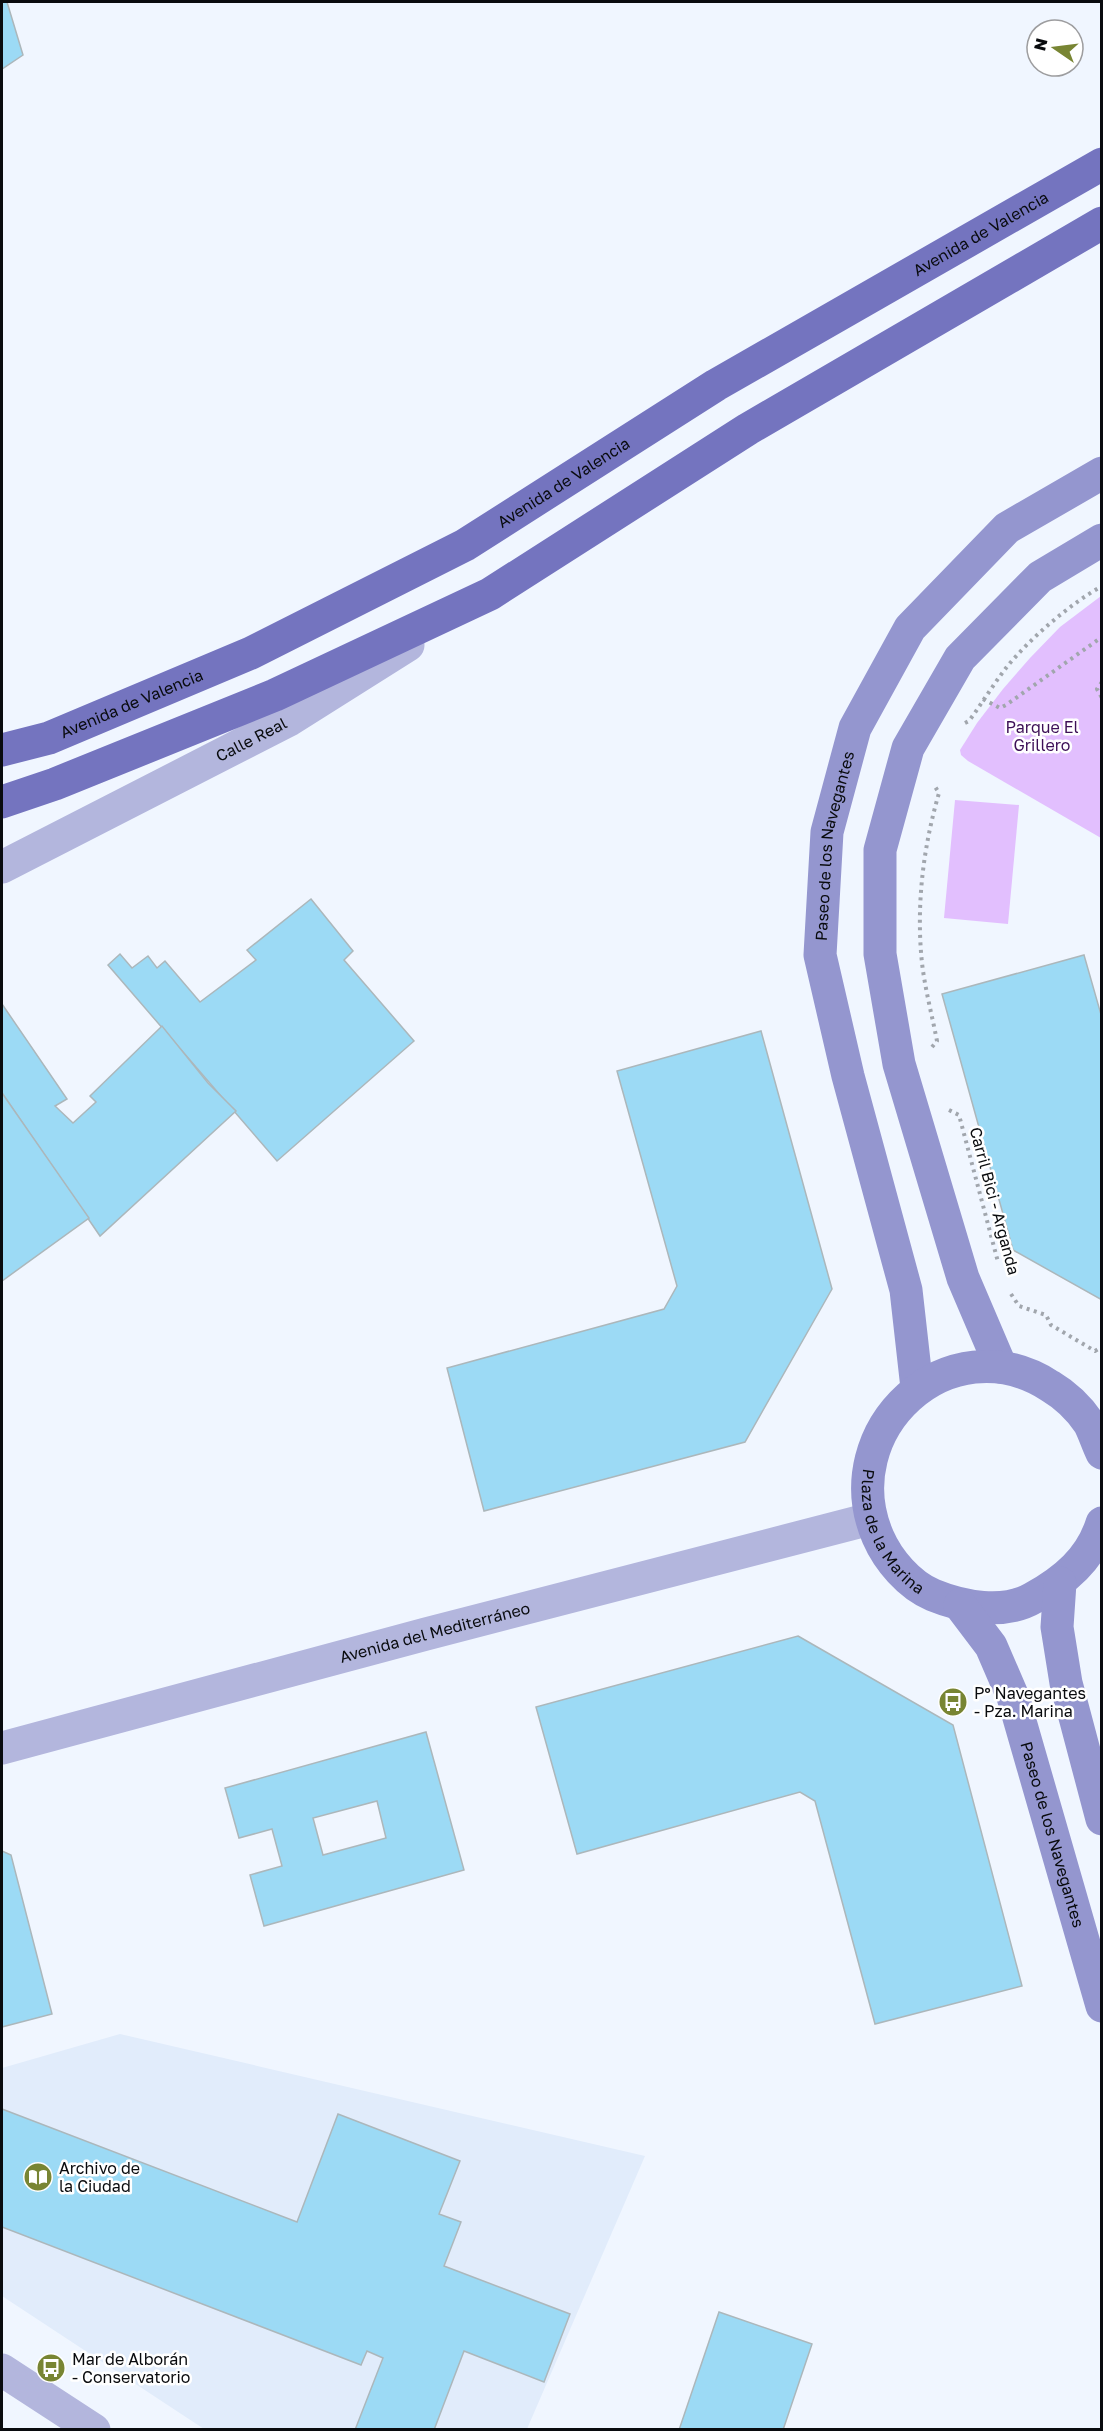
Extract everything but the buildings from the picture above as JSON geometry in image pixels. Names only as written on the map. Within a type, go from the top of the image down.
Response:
[{"type":"highway","name":"Avenida de Valencia","points":[[2,750],[49,738],[251,653],[465,545],[716,385],[1101,164]]},
{"type":"highway","points":[[2,802],[55,784],[275,694],[490,594],[748,429],[1101,223]]},
{"type":"main road","name":"Paseo de los Navegantes","points":[[917,1388],[906,1290],[848,1076],[820,955],[827,832],[855,728],[910,628],[1007,528],[1101,473]]},
{"type":"main road","points":[[1001,1367],[963,1278],[899,1065],[880,954],[880,850],[908,748],[960,658],[1040,577],[1101,540]]},
{"type":"main road","name":"Plaza de la Marina","points":[[1101,1453],[1089,1423],[1065,1396],[1035,1376],[1001,1367],[972,1367],[943,1374],[917,1388],[891,1414],[873,1446],[866,1483],[870,1519],[883,1550],[903,1575],[929,1594],[960,1605],[995,1608],[1029,1600],[1060,1583],[1084,1557],[1101,1523]]},
{"type":"main road","points":[[1060,1583],[1057,1627],[1066,1683],[1101,1820]]},
{"type":"main road","name":"Paseo de los Navegantes","points":[[960,1605],[991,1646],[1013,1697],[1101,2006]]},
{"type":"street","name":"Calle Real","points":[[2,867],[289,720],[490,594]]},
{"type":"street","name":"Avenida del Mediterráneo","points":[[2,1748],[426,1634],[870,1519]]},
{"type":"street","points":[[2,2370],[94,2430]]},
{"type":"path","points":[[961,724],[969,721],[1007,666],[1073,604],[1101,586]]},
{"type":"path","points":[[947,680],[1000,708],[1101,637]]},
{"type":"path","points":[[1101,682],[1097,689],[1101,698]]},
{"type":"path","points":[[929,1049],[937,1041],[922,962],[921,917],[927,843],[939,793],[931,780]]},
{"type":"path","name":"Carril Bici - Arganda","points":[[945,1100],[948,1110],[958,1115],[1000,1268]]},
{"type":"path","name":"Carril Bici - Arganda","points":[[1008,1289],[1019,1306],[1046,1315],[1051,1325],[1095,1351],[1101,1347]]},
{"type":"shaded area","points":[[120,2034],[645,2156],[527,2429],[204,2429],[2,2296],[2,2068]]},
{"type":"green space","name":"Parque El Grillero","points":[[1101,596],[1101,838],[968,761],[961,755],[960,750],[977,723],[1030,658],[1060,627]]},
{"type":"green space","points":[[955,800],[1019,805],[1008,924],[944,918]]},
{"type":"place","name":"Pº Navegantes - Pza. Marina","points":[[953,1702]]},
{"type":"place","name":"Archivo de la Ciudad","points":[[38,2177]]},
{"type":"place","name":"Mar de Alborán - Conservatorio","points":[[51,2368]]}]
